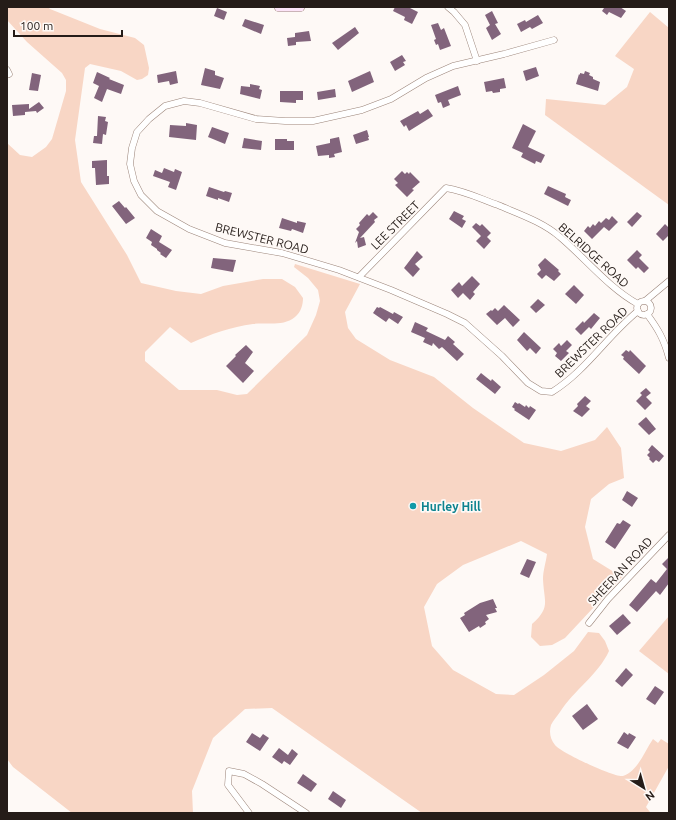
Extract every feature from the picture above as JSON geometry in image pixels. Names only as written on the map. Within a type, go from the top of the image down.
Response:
[{"type":"street","points":[[279,7],[300,7]]},
{"type":"street","points":[[448,7],[466,25],[477,61]]},
{"type":"street","name":"BREWSTER ROAD","points":[[554,40],[453,66],[426,78],[391,99],[369,107],[313,120],[285,121],[256,119],[200,103],[184,101],[166,106],[148,119],[137,132],[132,148],[130,164],[134,181],[141,195],[157,211],[189,229],[225,243],[282,253],[339,270],[440,311],[465,323],[502,356],[528,383],[541,391],[552,392],[572,379],[614,333],[638,311]]},
{"type":"street","name":"LEE STREET","points":[[358,277],[446,188]]},
{"type":"street","name":"BELRIDGE ROAD","points":[[446,188],[462,190],[533,220],[558,235],[585,258],[621,294],[638,304]]},
{"type":"street","points":[[648,314],[643,315],[638,311],[638,304],[669,281]]},
{"type":"street","points":[[645,300],[649,302],[651,306],[651,310],[648,314]]},
{"type":"street","points":[[648,314],[660,331],[669,358]]},
{"type":"street","name":"SHEERAN ROAD","points":[[589,623],[608,599],[669,534]]},
{"type":"street","points":[[249,813],[228,785],[229,771],[244,774],[306,813]]},
{"type":"shaded area","points":[[7,7],[48,7],[100,29],[135,38],[144,45],[149,68],[148,75],[142,79],[137,80],[121,71],[90,64],[85,68],[75,140],[81,182],[127,255],[141,283],[176,291],[201,294],[223,286],[263,279],[282,279],[295,287],[303,298],[300,311],[290,320],[280,323],[253,324],[237,327],[191,343],[170,327],[145,352],[145,361],[179,390],[217,390],[237,395],[247,394],[307,335],[316,315],[320,301],[318,290],[308,278],[294,267],[295,264],[360,284],[345,312],[348,328],[356,339],[390,360],[434,377],[473,408],[524,443],[561,451],[595,440],[607,427],[621,448],[624,478],[609,484],[591,499],[585,527],[593,559],[622,577],[565,638],[552,645],[540,646],[531,637],[532,624],[542,613],[545,604],[543,573],[547,554],[521,541],[463,565],[437,584],[424,607],[432,646],[453,670],[496,694],[514,695],[544,675],[574,651],[588,632],[599,633],[605,641],[609,651],[599,668],[572,697],[554,720],[550,728],[551,738],[555,745],[567,753],[599,769],[618,776],[628,774],[637,766],[653,739],[658,743],[661,739],[669,744],[669,766],[646,807],[653,813],[422,813],[272,708],[245,709],[213,738],[192,791],[193,813],[72,813],[13,767],[7,759],[7,143],[20,155],[32,157],[46,147],[52,139],[66,91],[66,80],[62,73],[27,42],[7,20]]},
{"type":"shaded area","points":[[650,12],[669,28],[669,205],[545,115],[546,99],[605,105],[627,87],[634,69],[615,56]]},
{"type":"shaded area","points":[[669,616],[669,674],[639,651]]},
{"type":"building","points":[[395,7],[408,7],[418,12],[412,24],[404,20],[405,17],[393,11]]},
{"type":"building","points":[[603,7],[620,7],[626,11],[621,18],[609,12],[607,15],[602,11],[604,8]]},
{"type":"building","points":[[217,8],[227,12],[224,20],[214,16]]},
{"type":"building","points":[[492,11],[498,23],[495,24],[501,34],[492,40],[486,28],[490,25],[485,15]]},
{"type":"building","points":[[538,15],[543,23],[532,29],[530,27],[521,32],[517,24],[525,20],[526,22]]},
{"type":"building","points":[[245,19],[264,25],[261,34],[242,26]]},
{"type":"building","points":[[438,23],[441,30],[444,28],[451,46],[440,50],[438,44],[436,45],[434,40],[436,39],[431,25]]},
{"type":"building","points":[[355,27],[359,33],[338,50],[332,43]]},
{"type":"building","points":[[309,31],[311,41],[296,42],[296,45],[288,46],[287,38],[295,37],[295,33]]},
{"type":"building","points":[[402,55],[406,61],[403,62],[405,65],[395,71],[390,62]]},
{"type":"building","points":[[536,67],[539,76],[526,81],[523,71]]},
{"type":"building","points":[[205,68],[215,71],[215,75],[224,78],[220,89],[201,85]]},
{"type":"building","points":[[176,71],[178,83],[170,85],[169,81],[158,83],[157,75]]},
{"type":"building","points":[[370,71],[374,82],[352,92],[348,81]]},
{"type":"building","points":[[585,71],[590,73],[589,75],[593,77],[593,79],[600,82],[598,91],[576,84],[579,74],[584,74]]},
{"type":"building","points":[[97,72],[124,85],[121,94],[107,89],[102,102],[94,98],[99,86],[93,83]]},
{"type":"building","points":[[32,73],[41,75],[38,91],[29,90]]},
{"type":"building","points":[[504,78],[506,88],[500,89],[500,92],[486,92],[484,82]]},
{"type":"building","points":[[250,84],[260,86],[259,89],[262,90],[260,99],[240,94],[241,86],[250,87]]},
{"type":"building","points":[[458,86],[461,95],[448,100],[450,105],[443,108],[441,102],[438,103],[435,95]]},
{"type":"building","points":[[335,89],[336,97],[318,100],[317,92]]},
{"type":"building","points":[[280,91],[303,91],[303,100],[296,100],[296,103],[280,102]]},
{"type":"building","points":[[39,102],[44,108],[37,113],[36,111],[25,112],[25,115],[13,116],[12,105],[29,104],[29,109]]},
{"type":"building","points":[[428,109],[433,116],[409,131],[406,125],[404,127],[400,121],[418,111],[420,114]]},
{"type":"building","points":[[98,116],[106,117],[105,121],[108,122],[106,135],[103,134],[102,144],[93,143],[94,136],[97,136]]},
{"type":"building","points":[[186,123],[197,125],[196,140],[169,137],[170,125],[186,126]]},
{"type":"building","points":[[523,124],[536,131],[528,147],[545,155],[541,163],[536,161],[535,164],[521,157],[523,153],[512,148]]},
{"type":"building","points":[[212,127],[229,133],[225,144],[208,137]]},
{"type":"building","points":[[367,130],[369,140],[356,144],[353,135]]},
{"type":"building","points":[[339,137],[342,152],[334,154],[335,157],[329,158],[329,155],[318,156],[316,146],[330,143],[330,139]]},
{"type":"building","points":[[244,138],[262,141],[261,150],[242,148]]},
{"type":"building","points":[[275,139],[287,139],[287,141],[294,141],[294,150],[275,150]]},
{"type":"building","points":[[107,160],[107,176],[109,176],[109,184],[96,185],[95,168],[92,168],[92,161]]},
{"type":"building","points":[[164,168],[174,172],[175,169],[182,172],[176,190],[168,187],[170,182],[153,176],[155,170],[162,173]]},
{"type":"building","points":[[402,171],[405,174],[407,172],[409,174],[410,172],[420,182],[412,189],[414,190],[407,197],[395,185],[398,183],[394,179]]},
{"type":"building","points":[[548,186],[566,194],[565,197],[571,200],[568,206],[544,194]]},
{"type":"building","points":[[209,187],[232,193],[229,202],[206,196]]},
{"type":"building","points":[[119,201],[135,218],[126,224],[112,206]]},
{"type":"building","points":[[454,211],[464,216],[462,219],[466,221],[462,228],[449,219]]},
{"type":"building","points":[[373,212],[378,217],[360,238],[364,237],[366,245],[358,248],[357,241],[355,243],[359,232],[356,229],[367,214],[369,216]]},
{"type":"building","points":[[637,212],[642,216],[632,227],[627,222]]},
{"type":"building","points":[[612,216],[618,222],[609,231],[604,227],[592,239],[584,231],[588,226],[590,228],[593,224],[595,226],[599,221],[601,223],[606,218],[609,220]]},
{"type":"building","points":[[282,218],[297,223],[297,221],[306,223],[303,233],[292,229],[291,231],[279,228]]},
{"type":"building","points":[[476,223],[480,226],[482,224],[491,233],[487,237],[491,241],[484,249],[476,241],[481,236],[472,227]]},
{"type":"building","points":[[665,224],[669,228],[669,235],[663,241],[656,234]]},
{"type":"building","points":[[151,229],[162,236],[159,242],[172,250],[166,258],[151,245],[152,242],[146,238]]},
{"type":"building","points":[[637,250],[642,255],[639,258],[649,268],[644,273],[638,267],[636,269],[627,260]]},
{"type":"building","points":[[417,251],[423,257],[415,264],[420,269],[413,277],[404,268]]},
{"type":"building","points":[[213,258],[236,260],[233,272],[211,268]]},
{"type":"building","points":[[545,258],[559,270],[558,271],[561,274],[554,281],[546,275],[542,279],[537,274],[541,270],[538,265]]},
{"type":"building","points":[[472,276],[480,284],[473,292],[475,294],[470,300],[463,293],[458,298],[451,290],[459,282],[462,286]]},
{"type":"building","points":[[574,285],[584,295],[576,304],[565,294]]},
{"type":"building","points":[[538,299],[545,305],[536,313],[530,307]]},
{"type":"building","points":[[504,305],[520,320],[513,327],[505,318],[497,325],[486,314],[495,308],[498,311]]},
{"type":"building","points":[[377,307],[380,307],[393,314],[394,312],[403,317],[398,324],[389,318],[386,322],[373,313]]},
{"type":"building","points":[[594,313],[600,318],[591,329],[589,327],[581,335],[575,329],[583,321],[584,323]]},
{"type":"building","points":[[415,322],[428,328],[426,331],[445,340],[448,336],[455,342],[453,344],[464,354],[457,361],[442,347],[439,349],[433,343],[432,346],[423,342],[425,338],[411,332]]},
{"type":"building","points":[[524,332],[541,348],[536,354],[530,348],[527,351],[517,340]]},
{"type":"building","points":[[567,340],[572,345],[566,351],[569,353],[561,361],[555,356],[557,353],[553,349],[559,343],[561,346]]},
{"type":"building","points":[[246,345],[253,352],[245,363],[254,371],[243,383],[226,366]]},
{"type":"building","points":[[626,350],[629,352],[630,350],[646,366],[639,374],[623,359],[624,357],[621,355]]},
{"type":"building","points":[[481,373],[491,381],[492,379],[501,387],[495,394],[476,379]]},
{"type":"building","points":[[646,388],[651,393],[646,397],[652,403],[645,410],[636,401],[642,395],[640,393]]},
{"type":"building","points":[[585,396],[591,401],[586,406],[590,409],[582,417],[573,411],[578,406],[577,404]]},
{"type":"building","points":[[515,402],[525,407],[526,405],[529,408],[530,406],[536,410],[529,420],[514,410],[515,409],[512,407]]},
{"type":"building","points":[[646,417],[656,429],[649,435],[638,424]]},
{"type":"building","points":[[652,445],[664,456],[659,462],[656,460],[653,463],[647,455],[650,452],[648,450]]},
{"type":"building","points":[[627,491],[638,498],[632,507],[622,500]]},
{"type":"building","points":[[623,520],[631,525],[615,549],[605,542],[617,523],[620,524]]},
{"type":"building","points":[[669,557],[669,583],[660,595],[656,591],[637,612],[629,605],[651,579],[656,583],[667,569],[662,564]]},
{"type":"building","points":[[527,559],[536,562],[529,578],[520,574]]},
{"type":"building","points":[[493,599],[497,612],[486,615],[489,619],[485,622],[486,624],[469,632],[460,618],[465,615],[464,613],[480,603]]},
{"type":"building","points":[[623,614],[631,623],[617,635],[609,626]]},
{"type":"building","points":[[626,668],[633,675],[622,687],[615,681]]},
{"type":"building","points":[[655,686],[664,692],[655,705],[646,699]]},
{"type":"building","points":[[587,704],[598,719],[583,730],[572,716]]},
{"type":"building","points":[[624,732],[628,735],[629,733],[636,737],[628,749],[617,743]]},
{"type":"building","points":[[252,733],[260,738],[263,734],[269,738],[260,751],[246,742]]},
{"type":"building","points":[[279,748],[288,755],[292,749],[298,754],[290,765],[284,761],[282,764],[272,757]]},
{"type":"building","points":[[303,774],[317,784],[311,792],[297,783]]},
{"type":"building","points":[[333,791],[346,800],[341,808],[328,799]]},
{"type":"place","name":"Hurley Hill","points":[[413,506]]}]
